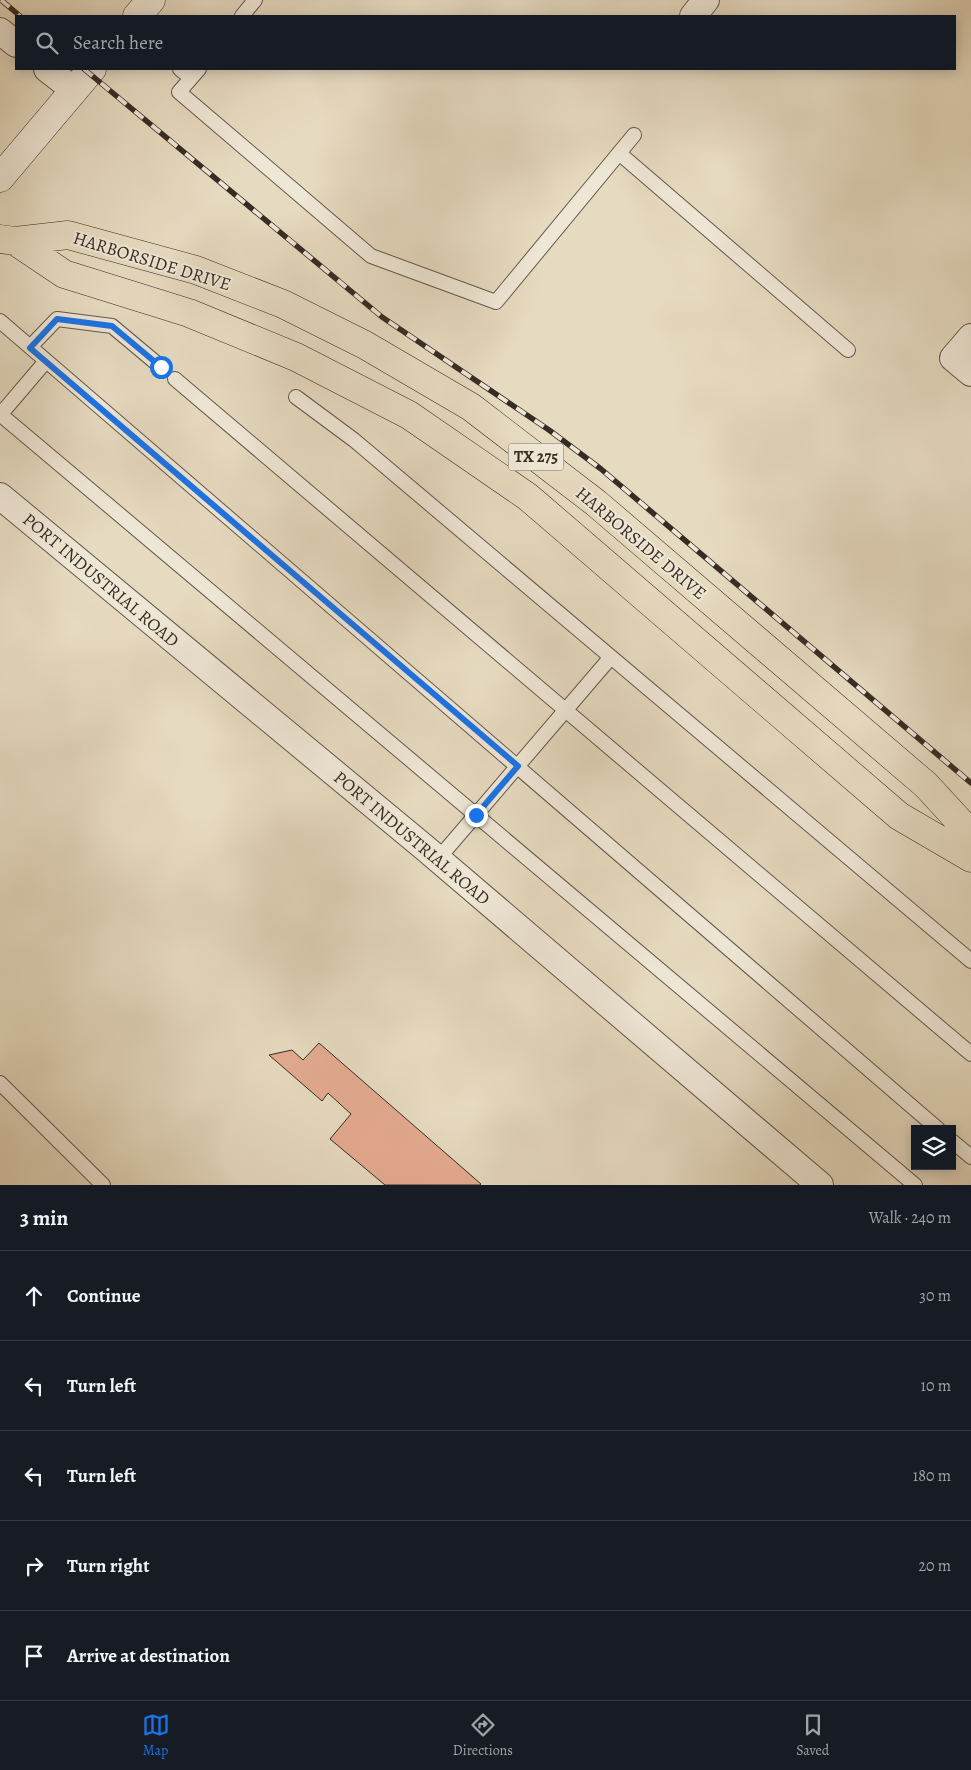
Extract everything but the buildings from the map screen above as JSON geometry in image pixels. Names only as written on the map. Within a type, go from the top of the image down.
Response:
[{"type":"main road","points":[[138,15],[151,0]]},
{"type":"main road","points":[[0,178],[91,70]]},
{"type":"main road","name":"HARBORSIDE DRIVE","points":[[8,240],[68,235],[196,270],[300,312],[365,345],[471,407],[596,503],[926,785],[971,834]]},
{"type":"main road","name":"HARBORSIDE DRIVE","points":[[8,240],[64,274],[189,313],[216,324],[296,357],[409,415],[528,497],[899,816],[971,858]]},
{"type":"street","points":[[693,15],[706,0]]},
{"type":"street","points":[[0,31],[15,43]]},
{"type":"street","points":[[48,70],[74,90]]},
{"type":"street","points":[[962,366],[971,337]]},
{"type":"street","name":"PORT INDUSTRIAL ROAD","points":[[0,496],[438,859],[820,1185]]},
{"type":"lane","points":[[243,15],[255,0]]},
{"type":"lane","points":[[195,73],[179,92],[371,256],[496,302],[634,135]]},
{"type":"lane","points":[[619,153],[848,350]]},
{"type":"lane","points":[[30,348],[57,319],[112,326],[161,367]]},
{"type":"lane","points":[[0,321],[933,1125]]},
{"type":"lane","points":[[46,360],[0,415],[914,1185]]},
{"type":"lane","points":[[175,379],[971,1054]]},
{"type":"lane","points":[[296,397],[354,440],[971,961]]},
{"type":"lane","points":[[438,859],[611,657]]},
{"type":"lane","points":[[0,1083],[103,1185]]},
{"type":"lane","points":[[956,1144],[971,1157]]},
{"type":"railway","points":[[1,0],[19,15]]},
{"type":"railway","points":[[85,70],[382,317],[549,430],[601,469],[971,783]]},
{"type":"route","points":[[161,367],[112,326],[57,319],[30,348],[518,766],[476,815]]}]
